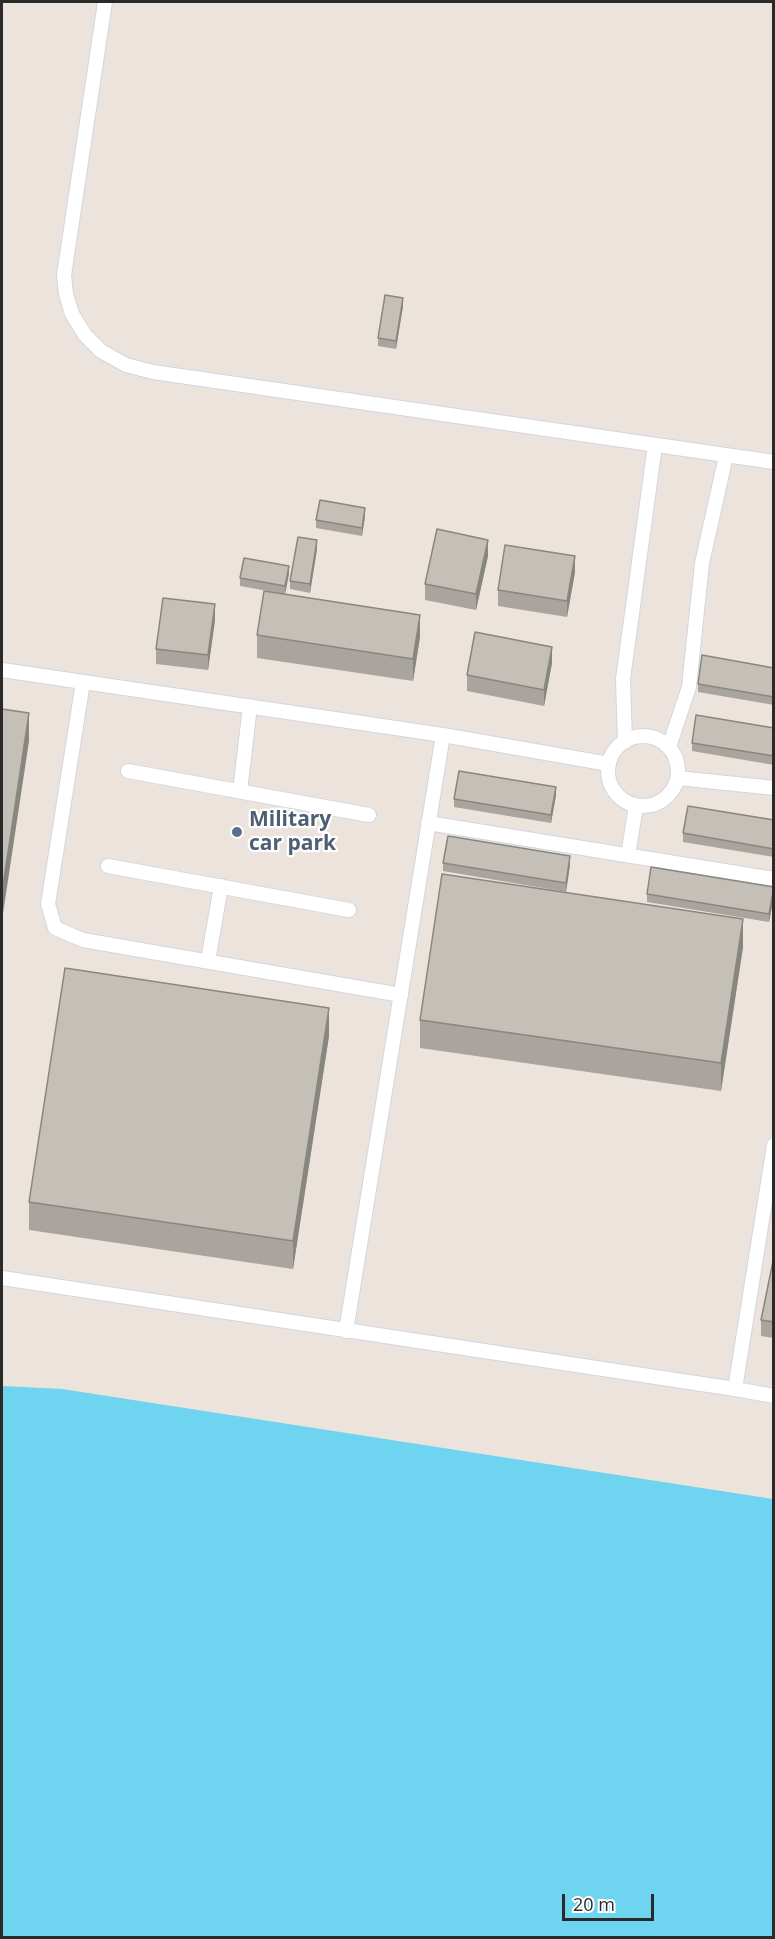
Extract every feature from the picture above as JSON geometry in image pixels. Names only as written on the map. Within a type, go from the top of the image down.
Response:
[{"type":"lane","points":[[105,2],[64,275],[66,294],[72,314],[85,335],[101,351],[126,365],[153,372],[774,462]]},
{"type":"lane","points":[[625,742],[623,679],[655,445]]},
{"type":"lane","points":[[669,747],[689,687],[702,563],[726,456]]},
{"type":"lane","points":[[2,670],[442,735],[609,764]]},
{"type":"lane","points":[[82,682],[48,904],[55,928],[83,940],[401,995]]},
{"type":"lane","points":[[240,791],[250,706]]},
{"type":"lane","points":[[346,1330],[442,735]]},
{"type":"lane","points":[[648,737],[659,740],[669,747],[677,761],[678,778],[673,790],[663,800],[650,806],[636,806],[624,801],[614,791],[609,778],[609,764],[615,751],[625,742],[648,737]]},
{"type":"lane","points":[[128,771],[369,814]]},
{"type":"lane","points":[[678,778],[774,788]]},
{"type":"lane","points":[[628,855],[636,806]]},
{"type":"lane","points":[[428,823],[774,879]]},
{"type":"lane","points":[[108,866],[349,910]]},
{"type":"lane","points":[[208,961],[222,886]]},
{"type":"lane","points":[[735,1389],[774,1145]]},
{"type":"lane","points":[[2,1278],[774,1396]]},
{"type":"water","points":[[2,1386],[62,1389],[773,1499],[773,1937],[2,1937]]},
{"type":"building","points":[[385,295],[403,298],[396,341],[378,338]]},
{"type":"building","points":[[320,500],[365,508],[362,528],[316,520]]},
{"type":"building","points":[[437,529],[488,540],[476,594],[425,584]]},
{"type":"building","points":[[298,537],[317,540],[310,584],[290,581]]},
{"type":"building","points":[[505,545],[575,556],[567,601],[498,590]]},
{"type":"building","points":[[244,558],[289,566],[285,586],[240,578]]},
{"type":"building","points":[[264,591],[420,615],[413,659],[257,635]]},
{"type":"building","points":[[163,598],[215,604],[208,655],[156,649]]},
{"type":"building","points":[[475,632],[552,647],[544,690],[467,675]]},
{"type":"building","points":[[702,655],[774,668],[774,697],[698,684]]},
{"type":"building","points":[[2,709],[29,713],[2,892]]},
{"type":"building","points":[[696,715],[774,728],[774,756],[692,743]]},
{"type":"building","points":[[459,771],[556,787],[551,815],[454,799]]},
{"type":"building","points":[[688,806],[774,820],[774,849],[683,833]]},
{"type":"building","points":[[448,836],[570,856],[566,883],[443,863]]},
{"type":"building","points":[[651,867],[774,887],[769,914],[647,894]]},
{"type":"building","points":[[442,874],[743,919],[721,1063],[420,1020]]},
{"type":"building","points":[[65,968],[329,1008],[293,1241],[29,1202]]},
{"type":"building","points":[[774,1261],[774,1322],[761,1320]]},
{"type":"place","name":"Military car park","points":[[237,832]]}]
